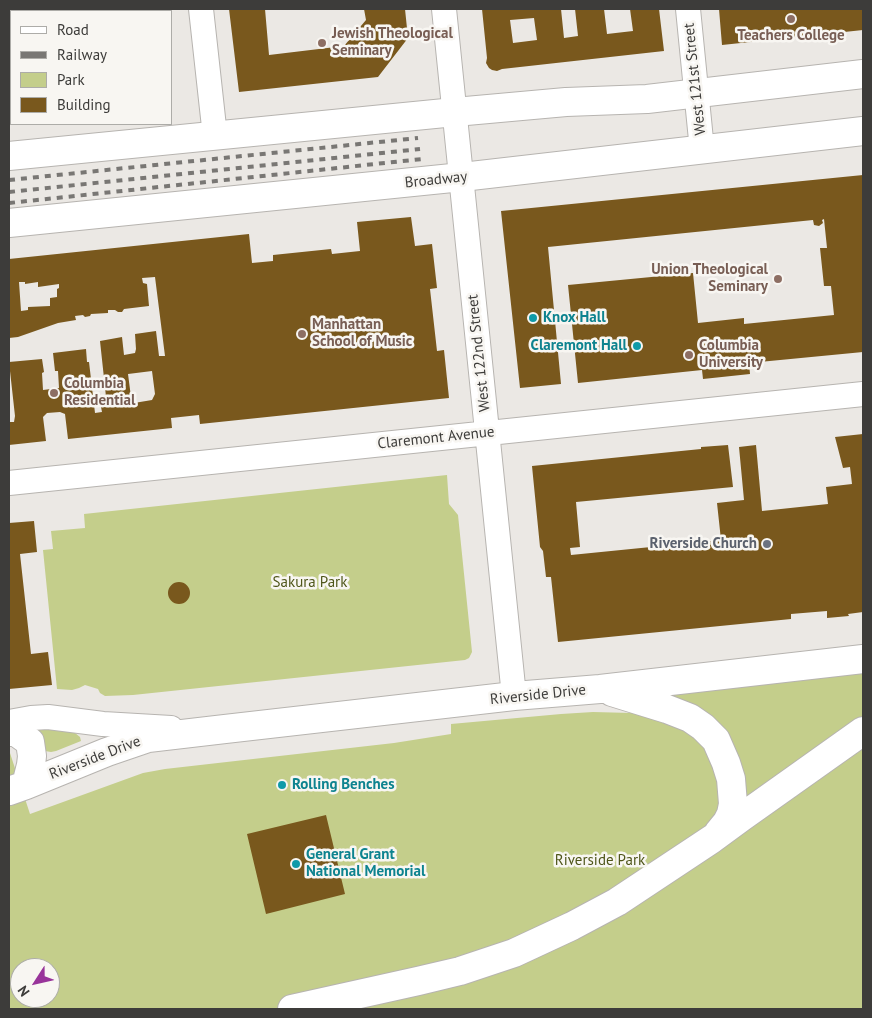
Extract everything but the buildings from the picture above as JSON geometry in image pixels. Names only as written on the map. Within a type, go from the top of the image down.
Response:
[{"type":"main road","points":[[9,156],[566,102],[647,99],[863,74]]},
{"type":"main road","name":"Broadway","points":[[9,223],[462,177],[863,131]]},
{"type":"main road","name":"Riverside Drive","points":[[17,788],[107,752],[148,738],[514,696],[600,689],[863,659]]},
{"type":"main road","points":[[600,689],[667,709],[690,718],[703,726],[716,740],[728,771],[733,804],[731,814],[712,839]]},
{"type":"main road","points":[[292,1009],[468,968],[514,953],[572,926],[617,902],[712,839],[863,731]]},
{"type":"main road","points":[[9,732],[16,732],[30,742],[32,765],[17,788]]},
{"type":"street","points":[[201,9],[215,136]]},
{"type":"street","name":"West 122nd Street","points":[[444,9],[514,696]]},
{"type":"street","name":"West 121st Street","points":[[688,9],[702,150]]},
{"type":"street","name":"Claremont Avenue","points":[[9,483],[863,394]]},
{"type":"street","name":"Riverside Drive","points":[[9,722],[48,717],[140,727],[213,730]]},
{"type":"green space","name":"Sakura Park","points":[[447,475],[449,504],[458,515],[472,652],[469,658],[465,660],[133,695],[105,696],[98,689],[85,685],[72,690],[57,689],[43,550],[53,549],[51,531],[85,528],[84,514]]},
{"type":"green space","name":"Riverside Park","points":[[863,670],[863,1009],[9,1009],[9,750],[30,814],[143,773],[165,769],[394,743],[451,734],[451,724],[593,712],[646,715],[667,700],[668,690]]},
{"type":"green space","points":[[41,728],[75,733],[80,737],[81,741],[56,751],[45,751],[37,731]]},
{"type":"railway","points":[[9,180],[418,138]]},
{"type":"railway","points":[[9,192],[420,149]]},
{"type":"railway","points":[[9,203],[422,159]]},
{"type":"place","name":"Teachers College","points":[[791,19]]},
{"type":"place","name":"Jewish Theological Seminary","points":[[322,43]]},
{"type":"place","name":"Union Theological Seminary","points":[[778,279]]},
{"type":"place","name":"Knox Hall","points":[[533,318]]},
{"type":"place","name":"Manhattan School of Music","points":[[302,334]]},
{"type":"place","name":"Claremont Hall","points":[[637,346]]},
{"type":"place","name":"Columbia University","points":[[689,355]]},
{"type":"place","name":"Columbia Residential","points":[[54,393]]},
{"type":"place","name":"Riverside Church","points":[[767,544]]},
{"type":"place","name":"Rolling Benches","points":[[282,785]]},
{"type":"place","name":"General Grant National Memorial","points":[[296,864]]}]
